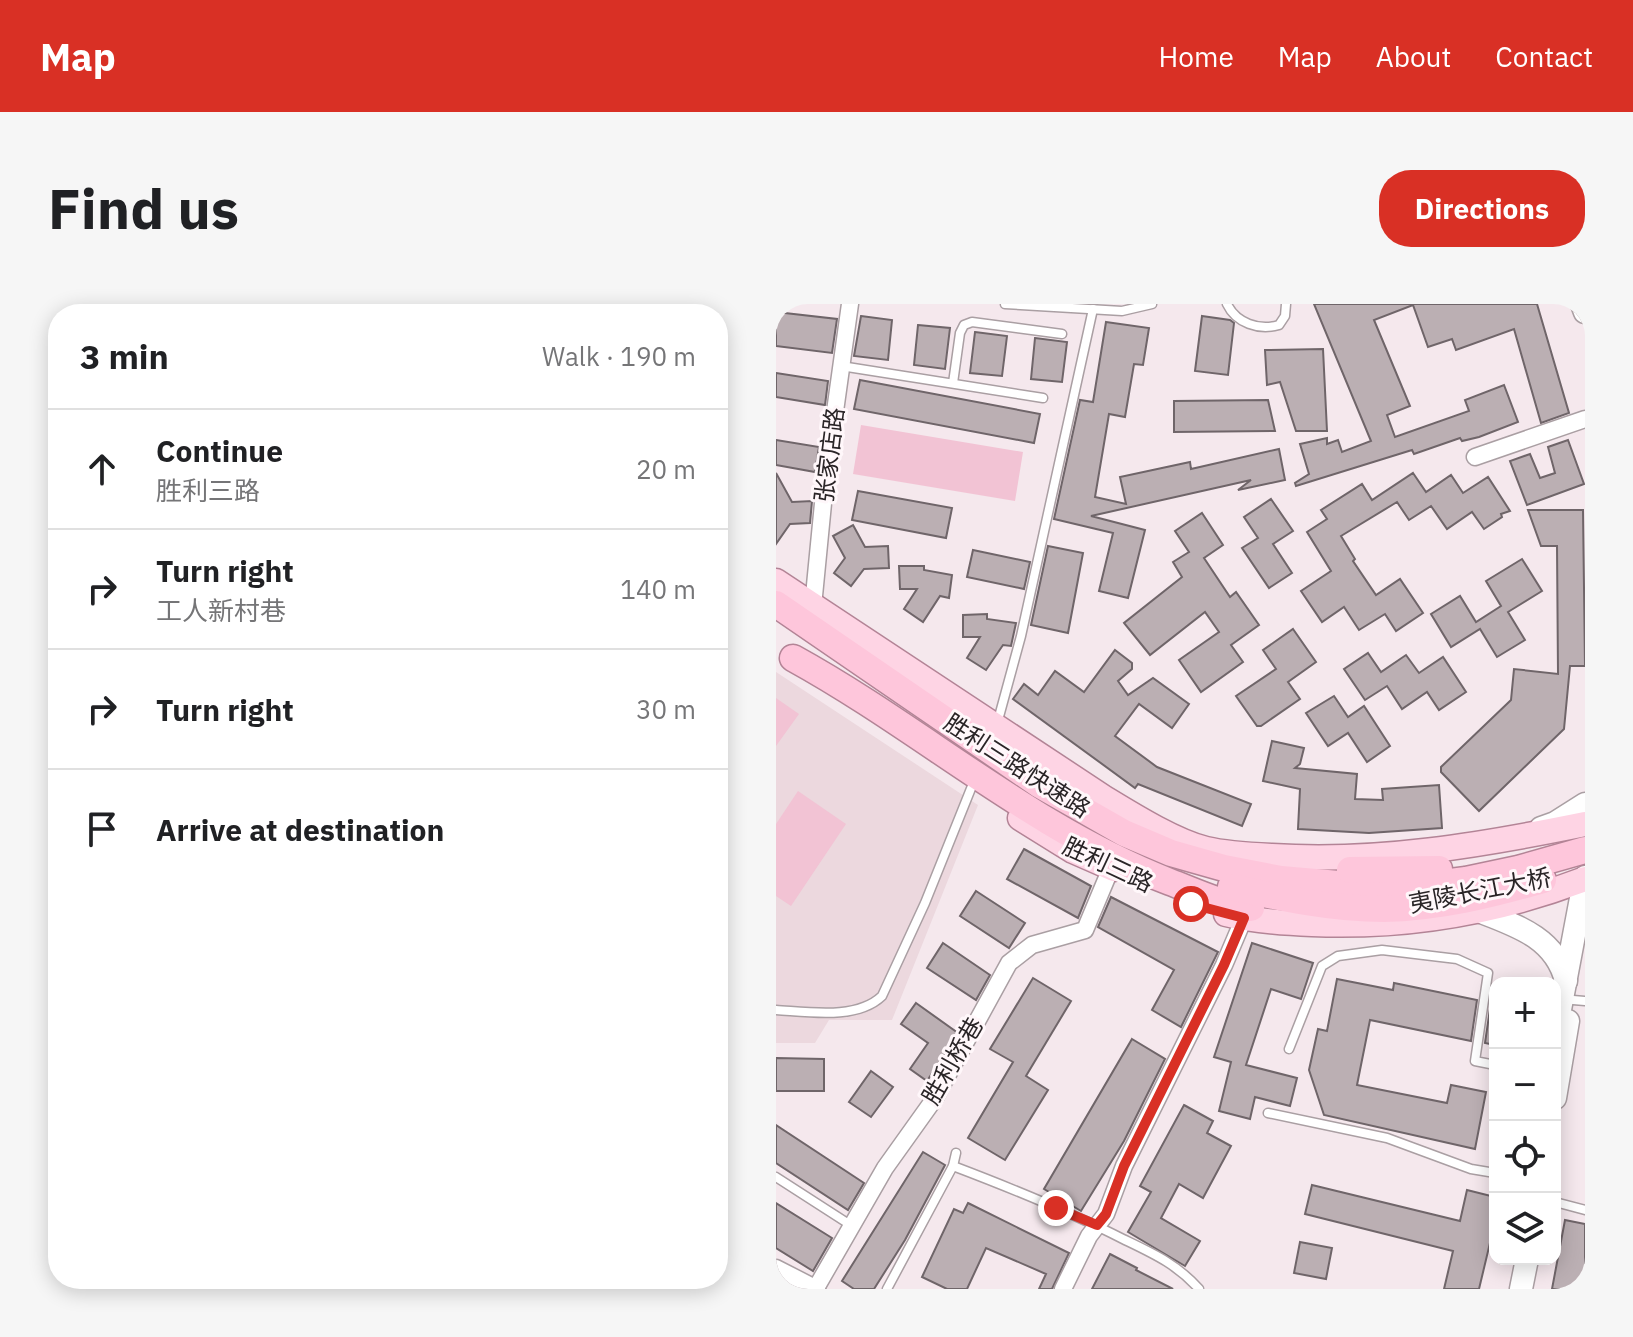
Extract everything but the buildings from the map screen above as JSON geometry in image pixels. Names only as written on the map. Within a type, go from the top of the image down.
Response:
[{"type":"highway","name":"胜利三路快速路","points":[[776,604],[1027,777],[1124,833],[1171,853],[1280,888]]},
{"type":"highway","name":"胜利三路快速路","points":[[776,625],[941,737],[1073,822],[1122,848],[1221,885],[1280,888]]},
{"type":"highway","points":[[785,652],[838,682],[999,793],[1145,872],[1244,907],[1309,915],[1384,909]]},
{"type":"highway","name":"夷陵长江大桥","points":[[1280,888],[1396,889],[1479,878],[1585,848]]},
{"type":"highway","points":[[1204,849],[1280,865],[1353,870],[1439,869],[1585,848]]},
{"type":"highway","name":"夷陵长江大桥","points":[[1280,888],[1330,906],[1384,909],[1427,906],[1503,892],[1585,868]]},
{"type":"main road","points":[[1582,304],[1585,312]]},
{"type":"main road","points":[[776,581],[1133,815],[1204,849],[1316,859],[1361,858],[1506,840],[1585,824]]},
{"type":"main road","name":"胜利三路","points":[[785,652],[972,786],[1073,851],[1191,904],[1244,918],[1350,925],[1399,923],[1481,912],[1585,878]]},
{"type":"main road","points":[[1506,840],[1555,823],[1585,804]]},
{"type":"main road","points":[[1561,1021],[1578,980],[1585,878]]},
{"type":"main road","points":[[1481,912],[1543,943],[1578,980]]},
{"type":"main road","points":[[1561,1067],[1585,942]]},
{"type":"main road","points":[[1511,1289],[1515,1265]]},
{"type":"main road","points":[[1521,1289],[1526,1265]]},
{"type":"street","name":"张家店路","points":[[813,606],[825,483],[850,304]]},
{"type":"street","points":[[1475,457],[1585,419]]},
{"type":"street","name":"胜利桥巷","points":[[817,1289],[885,1168],[935,1098],[1009,963],[1032,945],[1085,930],[1111,868]]},
{"type":"street","points":[[1063,1289],[1106,1214],[1124,1166],[1224,965],[1244,918]]},
{"type":"street","points":[[776,1268],[817,1289]]},
{"type":"lane","points":[[1005,304],[1122,311],[1152,304]]},
{"type":"lane","points":[[1227,304],[1234,317],[1250,325],[1270,327],[1279,325],[1285,316],[1286,304]]},
{"type":"lane","points":[[996,728],[1021,636],[1093,309]]},
{"type":"lane","points":[[953,383],[960,333],[964,325],[972,322],[1062,334]]},
{"type":"lane","points":[[841,366],[1043,398]]},
{"type":"lane","points":[[776,1010],[859,1010],[872,1005],[882,996],[925,903],[972,786]]},
{"type":"lane","points":[[1289,1049],[1322,966],[1338,956],[1382,950],[1457,959],[1488,973],[1475,1061],[1489,1064]]},
{"type":"lane","points":[[1268,1113],[1387,1138],[1471,1169],[1489,1172]]},
{"type":"lane","points":[[887,1289],[953,1166],[956,1153]]},
{"type":"lane","points":[[953,1166],[1097,1225],[1164,1258],[1185,1273],[1199,1289]]},
{"type":"lane","points":[[776,1177],[853,1226]]},
{"type":"lane","points":[[1561,1204],[1585,1210]]},
{"type":"shaded area","points":[[861,425],[1023,452],[1015,501],[853,474]]},
{"type":"shaded area","points":[[776,672],[978,805],[892,1020],[829,1020],[815,1043],[776,1043]]},
{"type":"shaded area","points":[[776,698],[799,714],[776,746]]},
{"type":"shaded area","points":[[798,791],[846,824],[791,906],[776,896],[776,824]]},
{"type":"route","points":[[1056,1208],[1097,1225],[1106,1214],[1124,1166],[1163,1083],[1224,965],[1244,918],[1191,904]]}]
